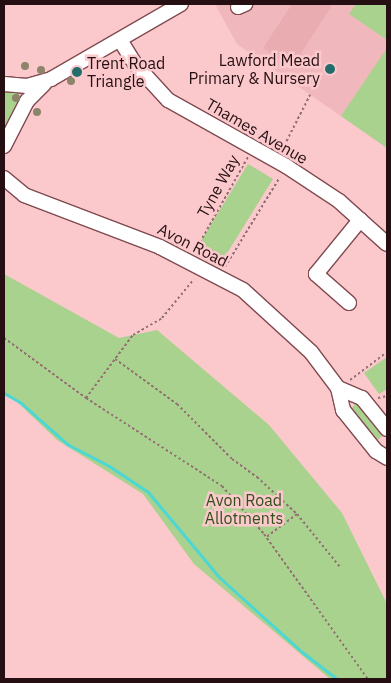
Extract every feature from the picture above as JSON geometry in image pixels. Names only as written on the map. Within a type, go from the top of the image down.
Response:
[{"type":"street","points":[[4,146],[30,96],[51,79],[181,4]]},
{"type":"street","name":"Thames Avenue","points":[[120,40],[135,64],[168,100],[281,164],[339,201],[387,244]]},
{"type":"street","points":[[4,84],[27,86],[51,79]]},
{"type":"street","name":"Avon Road","points":[[4,178],[24,195],[50,207],[112,227],[243,290],[304,346],[338,388],[343,410],[376,451],[387,458]]},
{"type":"street","points":[[349,303],[316,274],[360,220]]},
{"type":"street","name":"Avon Road","points":[[338,388],[362,398],[387,429]]},
{"type":"path","points":[[218,277],[281,164],[310,95]]},
{"type":"path","name":"Tyne Way","points":[[188,262],[253,148]]},
{"type":"path","points":[[86,398],[133,335],[162,318],[202,270]]},
{"type":"path","points":[[4,338],[86,398],[222,486],[267,537],[368,679]]},
{"type":"path","points":[[338,388],[387,352]]},
{"type":"path","points":[[115,359],[177,404],[232,459],[257,477],[297,514],[340,567]]},
{"type":"path","points":[[267,537],[297,514]]},
{"type":"shaded area","name":"Lawford Mead Primary & Nursery","points":[[215,4],[387,4],[387,148],[237,44]]},
{"type":"green space","points":[[356,4],[387,4],[387,40],[349,14]]},
{"type":"green space","points":[[387,48],[387,148],[341,116]]},
{"type":"green space","points":[[4,89],[17,91],[21,97],[4,139]]},
{"type":"green space","points":[[248,164],[273,179],[218,268],[194,252]]},
{"type":"green space","name":"Avon Road Allotments","points":[[4,274],[119,338],[157,330],[269,425],[342,513],[387,604],[387,679],[330,679],[194,564],[143,494],[57,440],[12,397],[4,396]]},
{"type":"green space","points":[[387,357],[387,389],[379,394],[364,373]]},
{"type":"green space","points":[[356,402],[386,433],[376,441],[351,410]]},
{"type":"building","points":[[292,4],[333,4],[292,67],[263,48]]},
{"type":"waterway","points":[[4,393],[21,403],[67,444],[109,466],[148,492],[220,578],[302,652],[337,679]]},
{"type":"place","name":"Lawford Mead Primary & Nursery","points":[[330,69]]},
{"type":"place","name":"Trent Road Triangle","points":[[77,72]]}]
